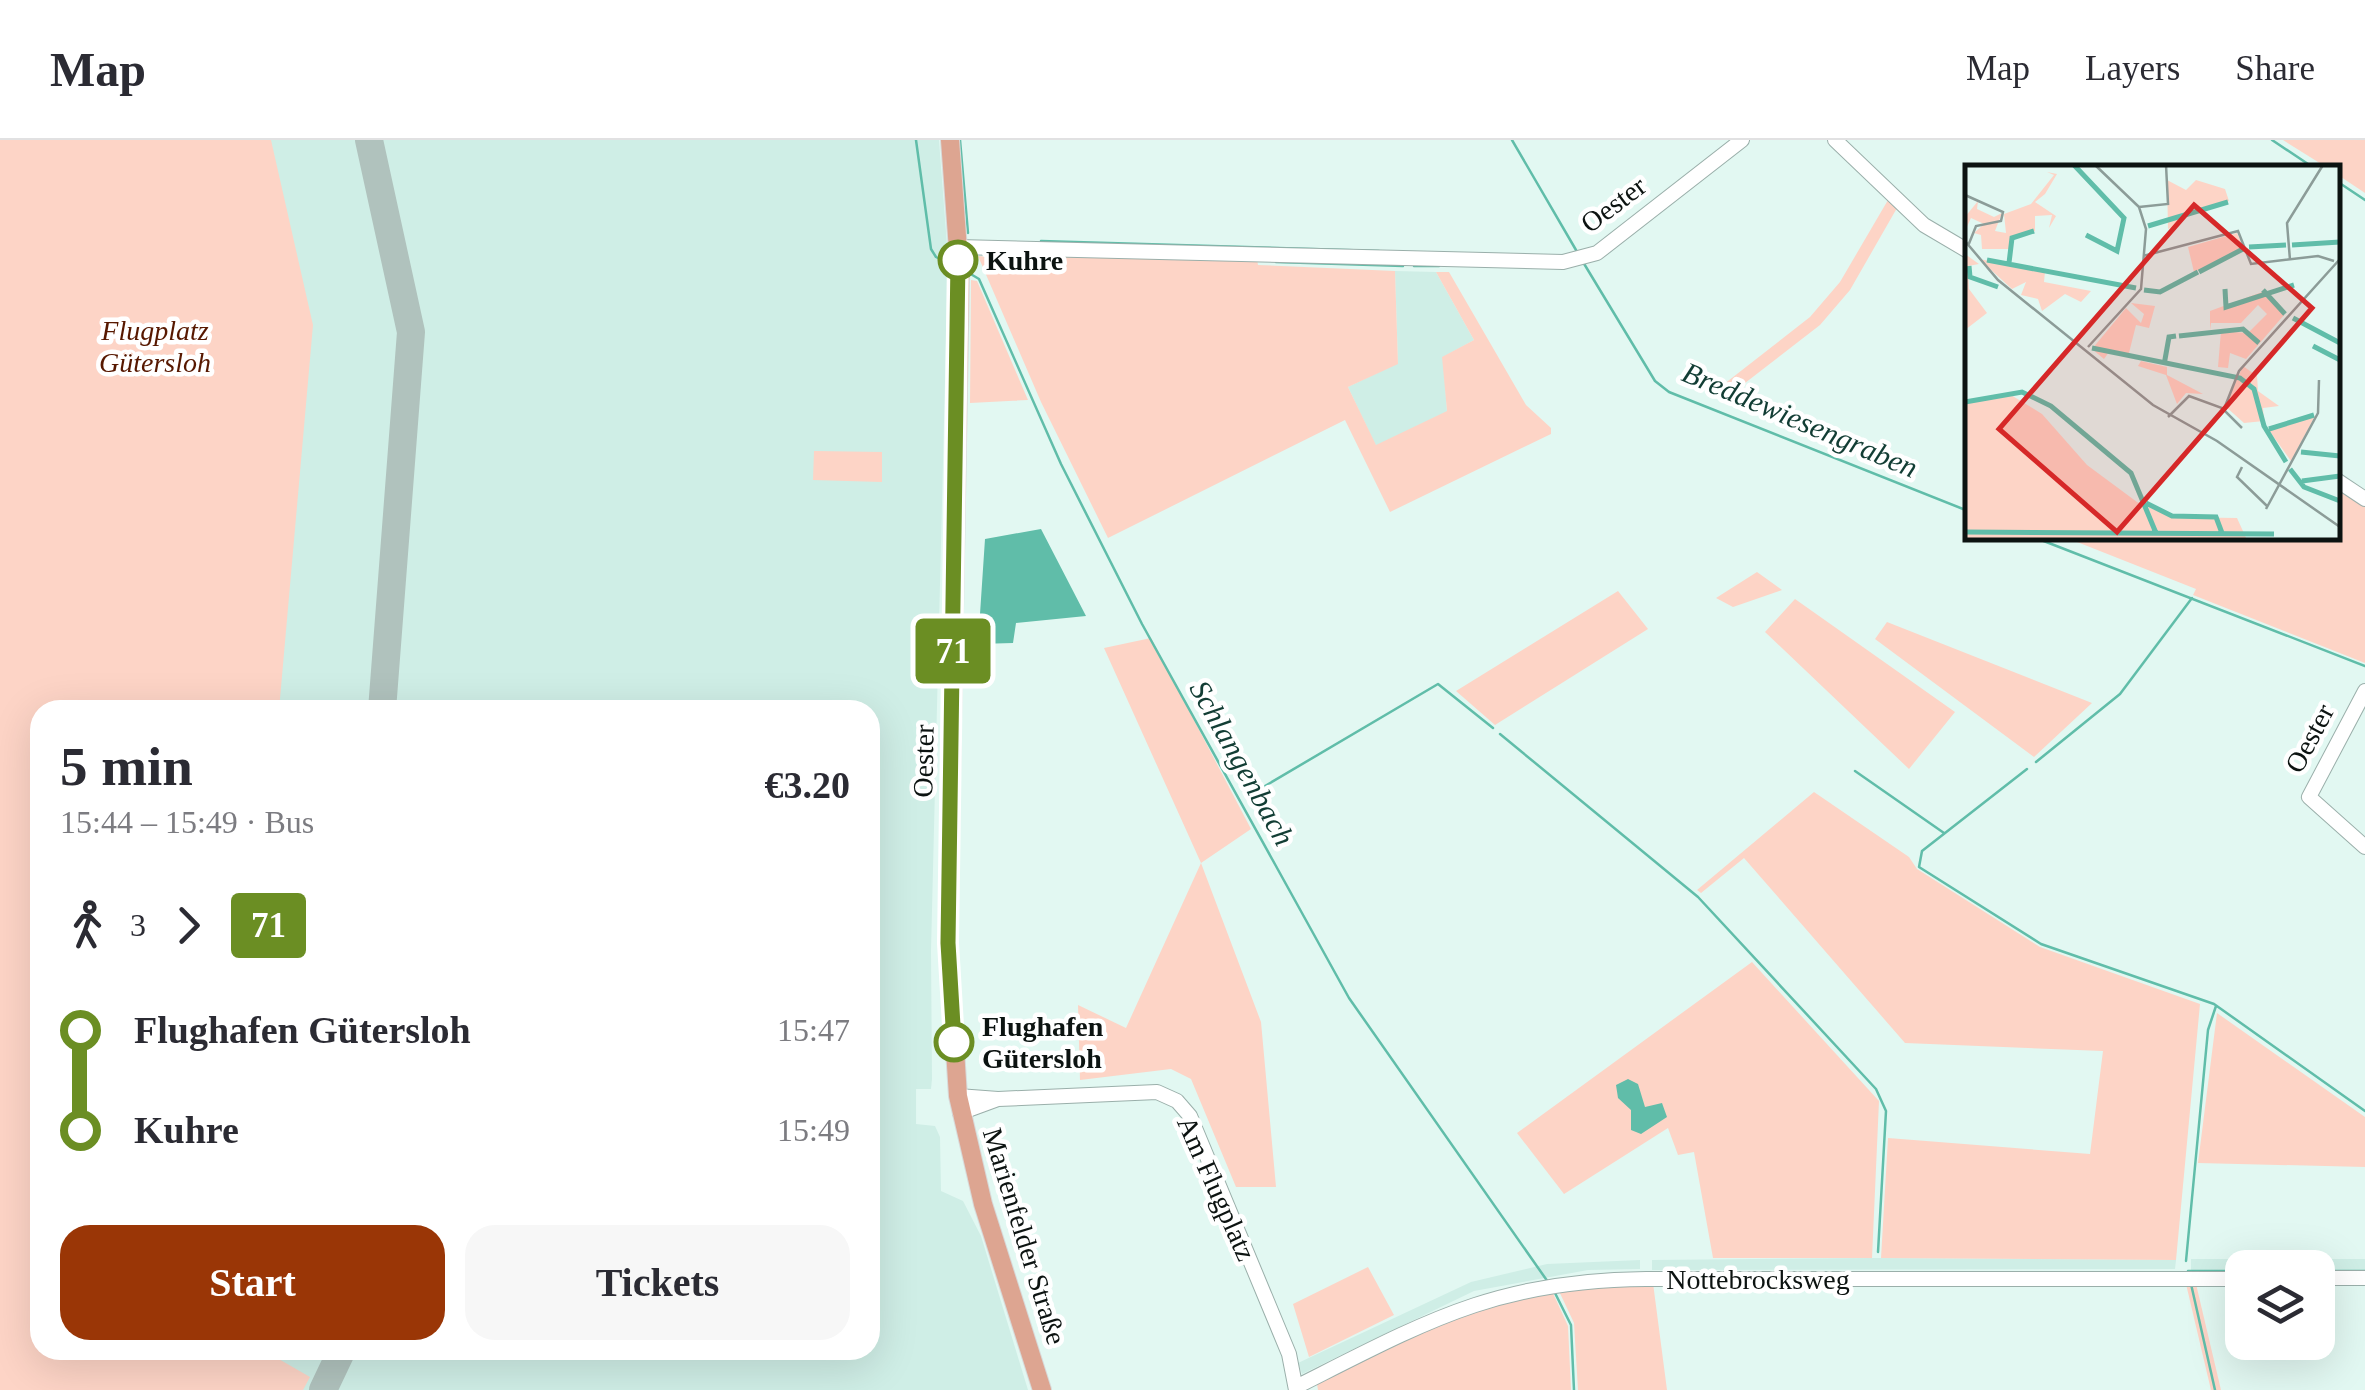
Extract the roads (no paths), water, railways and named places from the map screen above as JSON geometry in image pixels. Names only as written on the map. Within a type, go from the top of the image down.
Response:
[{"type":"main road","name":"Oester","points":[[950,140],[959,262],[948,943],[959,1105]]},
{"type":"main road","name":"Marienfelder Straße","points":[[959,1105],[983,1204],[1042,1390]]},
{"type":"street","name":"Oester","points":[[959,262],[1564,262],[1596,254],[1742,140]]},
{"type":"street","points":[[1835,140],[1924,225],[1965,249]]},
{"type":"street","points":[[2340,482],[2365,499]]},
{"type":"street","name":"Oester","points":[[2365,691],[2309,797],[2365,847]]},
{"type":"street","name":"Am Flugplatz","points":[[959,1105],[998,1099],[1139,1092],[1157,1092],[1177,1101],[1190,1116],[1289,1354],[1296,1388]]},
{"type":"street","name":"Nottebrocksweg","points":[[1296,1388],[1450,1310],[1551,1284],[1646,1278],[2225,1278]]},
{"type":"street","points":[[2335,1278],[2365,1278]]},
{"type":"waterway","name":"Schlangenbach","points":[[916,140],[931,249],[936,257],[953,266]]},
{"type":"waterway","points":[[960,140],[968,233]]},
{"type":"waterway","name":"Breddewiesengraben","points":[[1512,140],[1576,250]]},
{"type":"waterway","points":[[2272,140],[2310,165]]},
{"type":"waterway","points":[[2340,183],[2365,200]]},
{"type":"waterway","points":[[1041,241],[1379,251]]},
{"type":"waterway","points":[[1276,262],[1403,266]]},
{"type":"waterway","name":"Breddewiesengraben","points":[[1583,262],[1655,381],[1669,392],[1965,510]]},
{"type":"waterway","points":[[1414,266],[1439,266]]},
{"type":"waterway","name":"Schlangenbach","points":[[969,273],[979,279],[1061,464],[1142,624],[1349,998],[1548,1282]]},
{"type":"waterway","name":"Breddewiesengraben","points":[[2041,540],[2365,666]]},
{"type":"waterway","points":[[2036,762],[2120,694],[2192,598]]},
{"type":"waterway","points":[[1248,796],[1438,684],[1493,728]]},
{"type":"waterway","points":[[1500,734],[1698,897],[1876,1089],[1886,1111],[1878,1252]]},
{"type":"waterway","points":[[2027,769],[1922,851],[1919,867],[2041,944],[2214,1004],[2365,1111]]},
{"type":"waterway","points":[[1855,771],[1944,833]]},
{"type":"waterway","points":[[2186,1261],[2208,1030],[2216,1006]]},
{"type":"waterway","points":[[2188,1271],[2225,1271]]},
{"type":"waterway","points":[[2335,1271],[2365,1271]]},
{"type":"waterway","points":[[2191,1284],[2215,1390]]},
{"type":"waterway","name":"Schlangenbach","points":[[1555,1293],[1571,1325],[1574,1390]]},
{"type":"place","name":"Kuhre","points":[[958,260]]},
{"type":"place","name":"Flughafen Gütersloh","points":[[954,1042]]},
{"type":"park label","name":"Flugplatz Gütersloh","points":[[155,346]]}]
